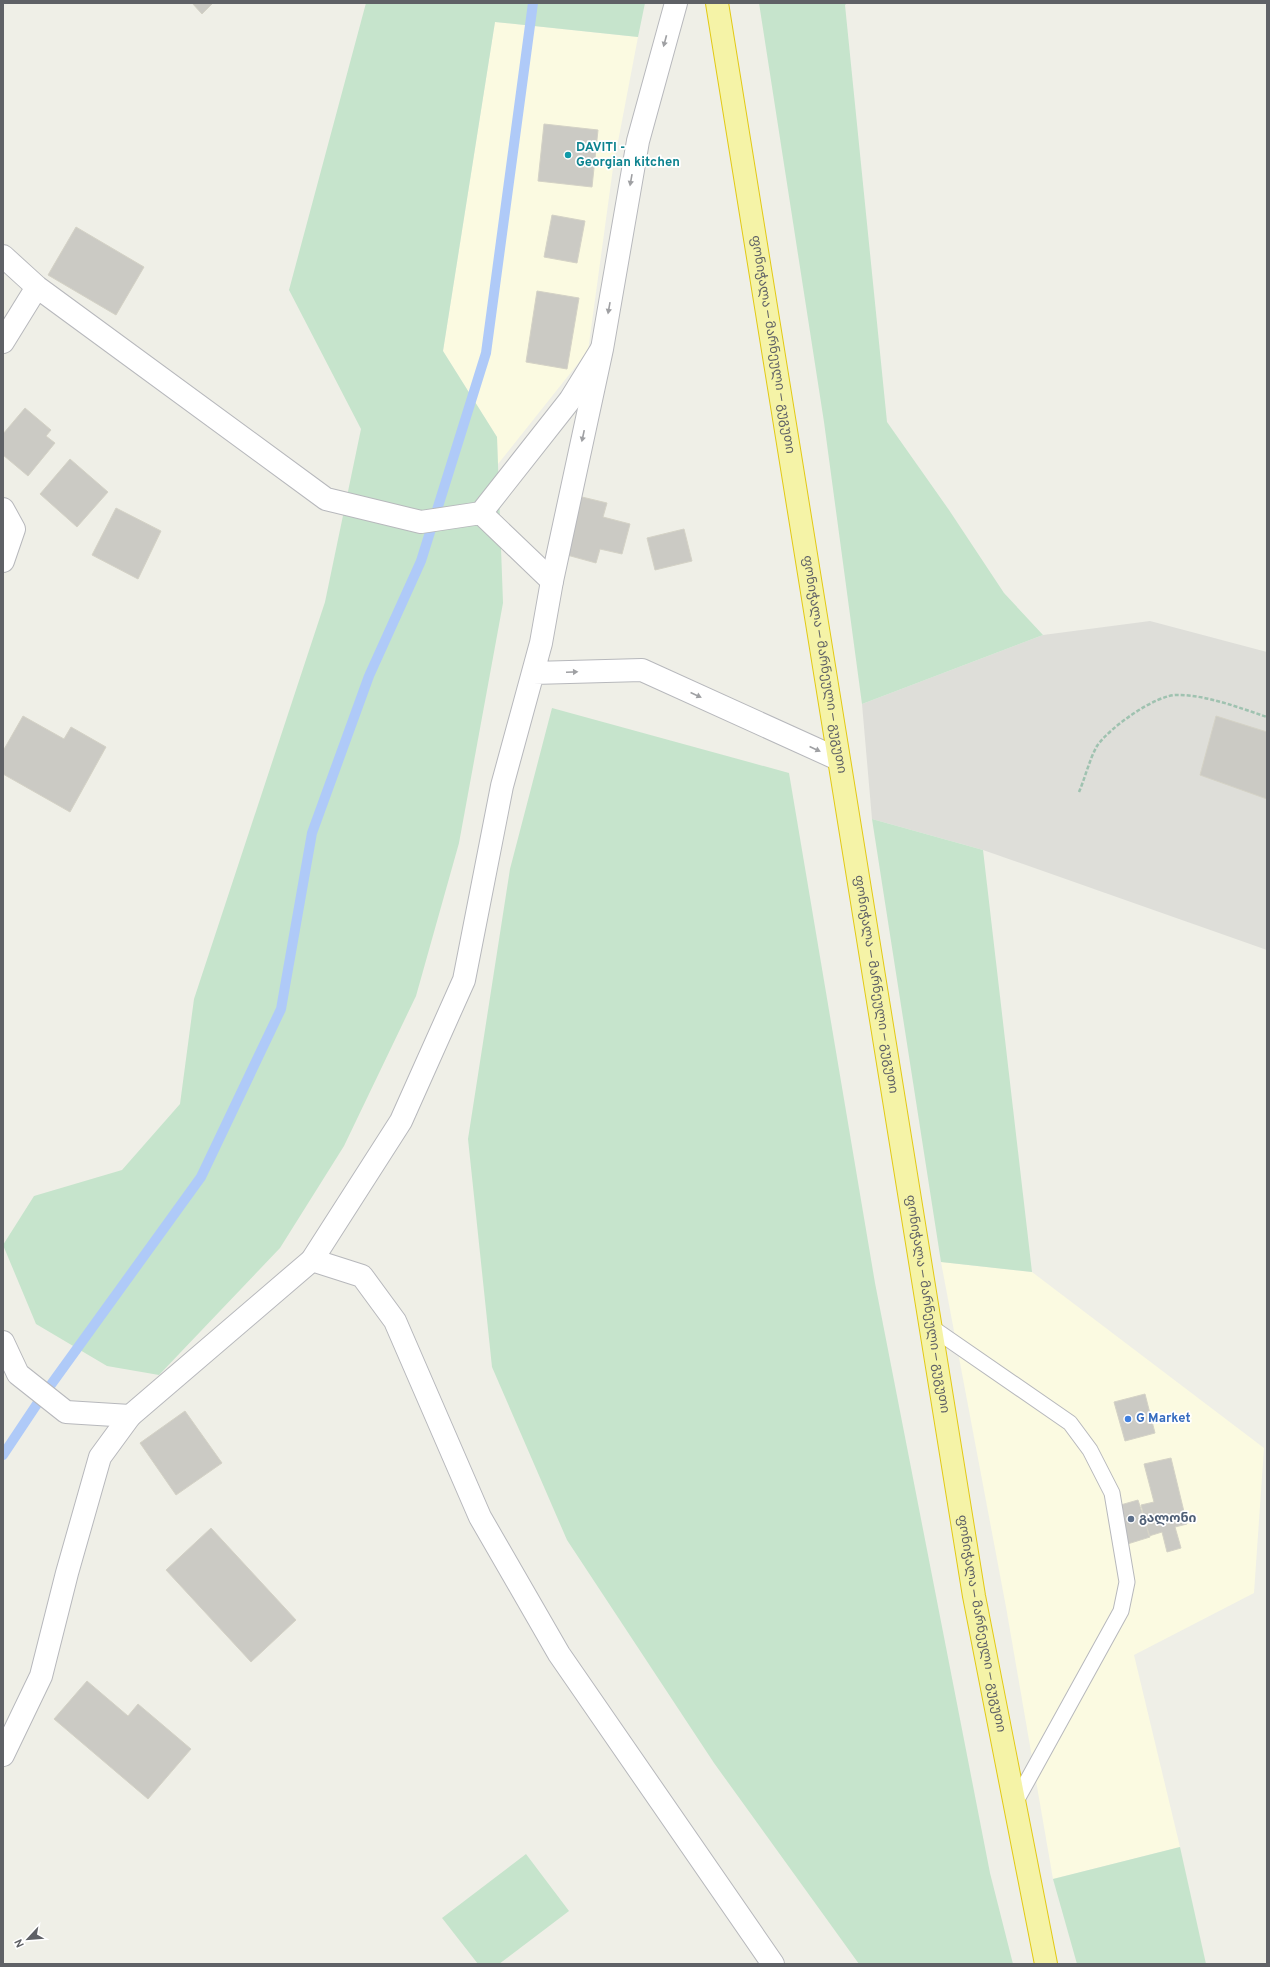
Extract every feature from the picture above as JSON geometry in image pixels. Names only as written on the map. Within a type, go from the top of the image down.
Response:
[{"type":"highway","name":"ფონიჭალა — მარნეული — გუგუთი","points":[[717,3],[974,1596],[1046,1964]]},
{"type":"street","points":[[3,1756],[41,1676],[66,1573],[100,1457],[130,1416],[312,1260],[401,1121],[464,980],[502,786],[541,643],[552,581],[602,349],[638,141],[676,3]]},
{"type":"street","points":[[3,256],[37,287],[326,499],[421,522],[481,513],[570,400],[602,349]]},
{"type":"street","points":[[3,342],[37,287]]},
{"type":"street","points":[[3,509],[14,530],[3,561]]},
{"type":"street","points":[[481,513],[552,581]]},
{"type":"street","points":[[533,673],[642,670],[838,759]]},
{"type":"street","points":[[312,1260],[362,1276],[395,1321],[480,1517],[559,1654],[773,1964]]},
{"type":"street","points":[[3,1342],[18,1374],[66,1412],[130,1416]]},
{"type":"lane","points":[[931,1327],[1070,1423],[1090,1450],[1112,1493],[1126,1582],[1121,1611],[1015,1803]]},
{"type":"path","points":[[1080,792],[1097,746],[1120,724],[1156,700],[1177,695],[1218,702],[1267,717]]},
{"type":"shaded area","points":[[366,3],[645,3],[638,37],[495,22],[443,351],[497,437],[503,603],[459,843],[416,996],[344,1146],[280,1248],[159,1375],[107,1366],[36,1324],[3,1245],[34,1196],[122,1170],[180,1104],[194,999],[325,602],[361,429],[289,290]]},
{"type":"shaded area","points":[[759,3],[847,3],[845,5],[887,422],[949,510],[1004,593],[1043,635],[862,704],[824,422]]},
{"type":"shaded area","points":[[495,22],[638,37],[613,168],[588,351],[498,464],[497,437],[443,351]]},
{"type":"shaded area","points":[[1150,621],[1267,652],[1267,950],[983,850],[872,819],[862,704],[1043,635]]},
{"type":"shaded area","points":[[552,708],[789,773],[875,1283],[990,1873],[1013,1964],[859,1964],[714,1763],[567,1540],[492,1367],[468,1139],[510,869]]},
{"type":"shaded area","points":[[872,819],[983,850],[1032,1272],[941,1262]]},
{"type":"shaded area","points":[[941,1262],[1032,1272],[1264,1448],[1254,1593],[1134,1655],[1180,1847],[1053,1879],[1006,1607]]},
{"type":"shaded area","points":[[1180,1847],[1206,1964],[1077,1964],[1053,1879]]},
{"type":"shaded area","points":[[526,1854],[569,1911],[499,1964],[478,1964],[442,1918]]},
{"type":"building","points":[[192,3],[213,3],[202,14]]},
{"type":"building","name":"DAVITI - Georgian kitchen","points":[[544,124],[598,130],[592,187],[538,181]]},
{"type":"building","points":[[552,215],[585,221],[577,263],[544,257]]},
{"type":"building","points":[[76,227],[144,267],[116,315],[48,275]]},
{"type":"building","points":[[537,291],[579,298],[567,369],[526,362]]},
{"type":"building","points":[[25,408],[51,430],[46,436],[55,443],[28,476],[3,455],[3,434]]},
{"type":"building","points":[[70,459],[108,492],[77,527],[40,494]]},
{"type":"building","points":[[582,497],[607,503],[603,517],[630,524],[622,554],[600,549],[596,563],[567,555]]},
{"type":"building","points":[[116,508],[161,531],[138,579],[92,555]]},
{"type":"building","points":[[684,529],[692,561],[655,570],[647,538]]},
{"type":"building","points":[[23,716],[64,739],[71,727],[106,747],[70,812],[3,774],[3,751]]},
{"type":"building","points":[[1216,716],[1267,732],[1267,799],[1200,775]]},
{"type":"building","points":[[1145,1394],[1155,1433],[1125,1441],[1114,1402]]},
{"type":"building","points":[[185,1411],[222,1463],[176,1495],[140,1443]]},
{"type":"building","points":[[1171,1458],[1187,1524],[1175,1527],[1181,1548],[1167,1552],[1162,1532],[1149,1536],[1141,1505],[1154,1502],[1144,1464]]},
{"type":"building","points":[[1138,1500],[1150,1537],[1121,1546],[1110,1508]]},
{"type":"building","points":[[211,1528],[296,1620],[251,1662],[166,1570]]},
{"type":"building","points":[[87,1681],[128,1716],[138,1704],[191,1749],[148,1799],[54,1719]]},
{"type":"waterway","points":[[3,1455],[37,1404],[201,1177],[281,1009],[312,833],[369,676],[421,561],[486,353],[533,3]]},
{"type":"place","name":"DAVITI - Georgian kitchen","points":[[568,155]]},
{"type":"place","name":"G Market","points":[[1128,1419]]},
{"type":"place","name":"გალონი","points":[[1131,1519]]}]
